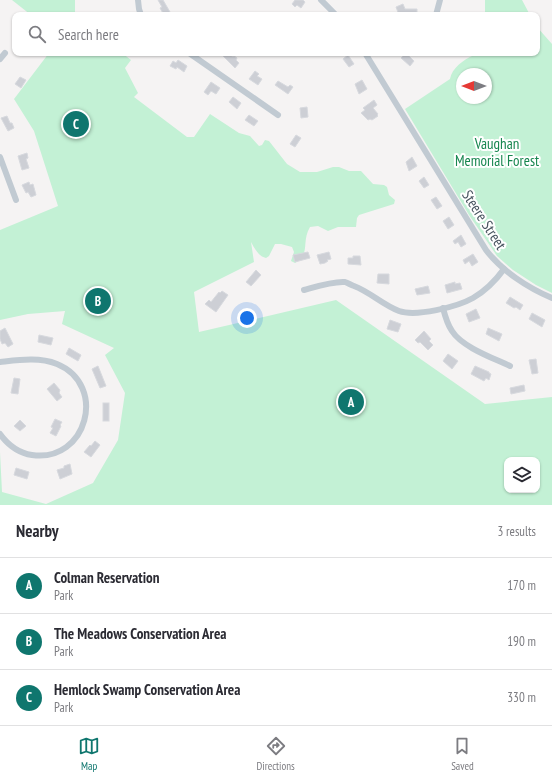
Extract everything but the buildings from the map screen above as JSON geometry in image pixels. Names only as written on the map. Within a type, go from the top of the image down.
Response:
[{"type":"street","points":[[138,0],[140,12]]},
{"type":"street","points":[[321,0],[333,12]]},
{"type":"street","points":[[437,12],[440,0]]},
{"type":"street","points":[[0,59],[4,53]]},
{"type":"street","points":[[193,56],[278,115]]},
{"type":"street","name":"Steere Street","points":[[367,56],[494,261],[538,292],[552,298]]},
{"type":"street","points":[[0,157],[16,200]]},
{"type":"street","points":[[304,290],[346,282],[366,291],[400,312],[412,314],[443,308],[473,298],[497,279],[504,269]]},
{"type":"street","points":[[443,308],[452,332],[460,341],[510,366]]},
{"type":"street","points":[[0,362],[36,360],[61,366],[70,372],[80,384],[87,409],[84,424],[76,438],[64,448],[50,454],[34,455],[19,451],[10,446],[0,434]]},
{"type":"green space","points":[[12,0],[75,0],[75,12],[27,12]]},
{"type":"green space","points":[[485,0],[522,0],[528,12],[485,12]]},
{"type":"green space","name":"Vaughan Memorial Forest","points":[[540,30],[552,44],[552,293],[536,285],[513,270],[497,256],[469,215],[405,109],[450,79],[453,71],[456,68],[472,56],[540,56]]},
{"type":"green space","points":[[47,56],[126,56],[131,60],[125,68],[138,93],[134,97],[187,137],[194,137],[210,114],[239,133],[250,136],[259,146],[262,145],[265,140],[269,141],[287,164],[300,172],[317,172],[333,167],[339,167],[349,171],[361,171],[373,184],[384,185],[387,187],[389,195],[395,200],[394,204],[359,215],[357,218],[356,227],[338,227],[328,231],[318,226],[310,227],[307,232],[303,256],[295,263],[291,261],[294,252],[292,247],[275,244],[269,256],[266,258],[255,250],[251,242],[254,262],[194,292],[199,332],[336,300],[485,404],[552,397],[552,505],[0,505],[0,452],[2,492],[46,504],[93,483],[118,440],[125,393],[105,355],[114,348],[62,324],[65,311],[28,314],[0,320],[0,230],[58,206],[34,131],[14,99]]},
{"type":"place","name":"Hemlock Swamp Conservation Area","points":[[76,124]]},
{"type":"place","name":"The Meadows Conservation Area","points":[[98,301]]},
{"type":"place","name":"Colman Reservation","points":[[351,402]]}]
